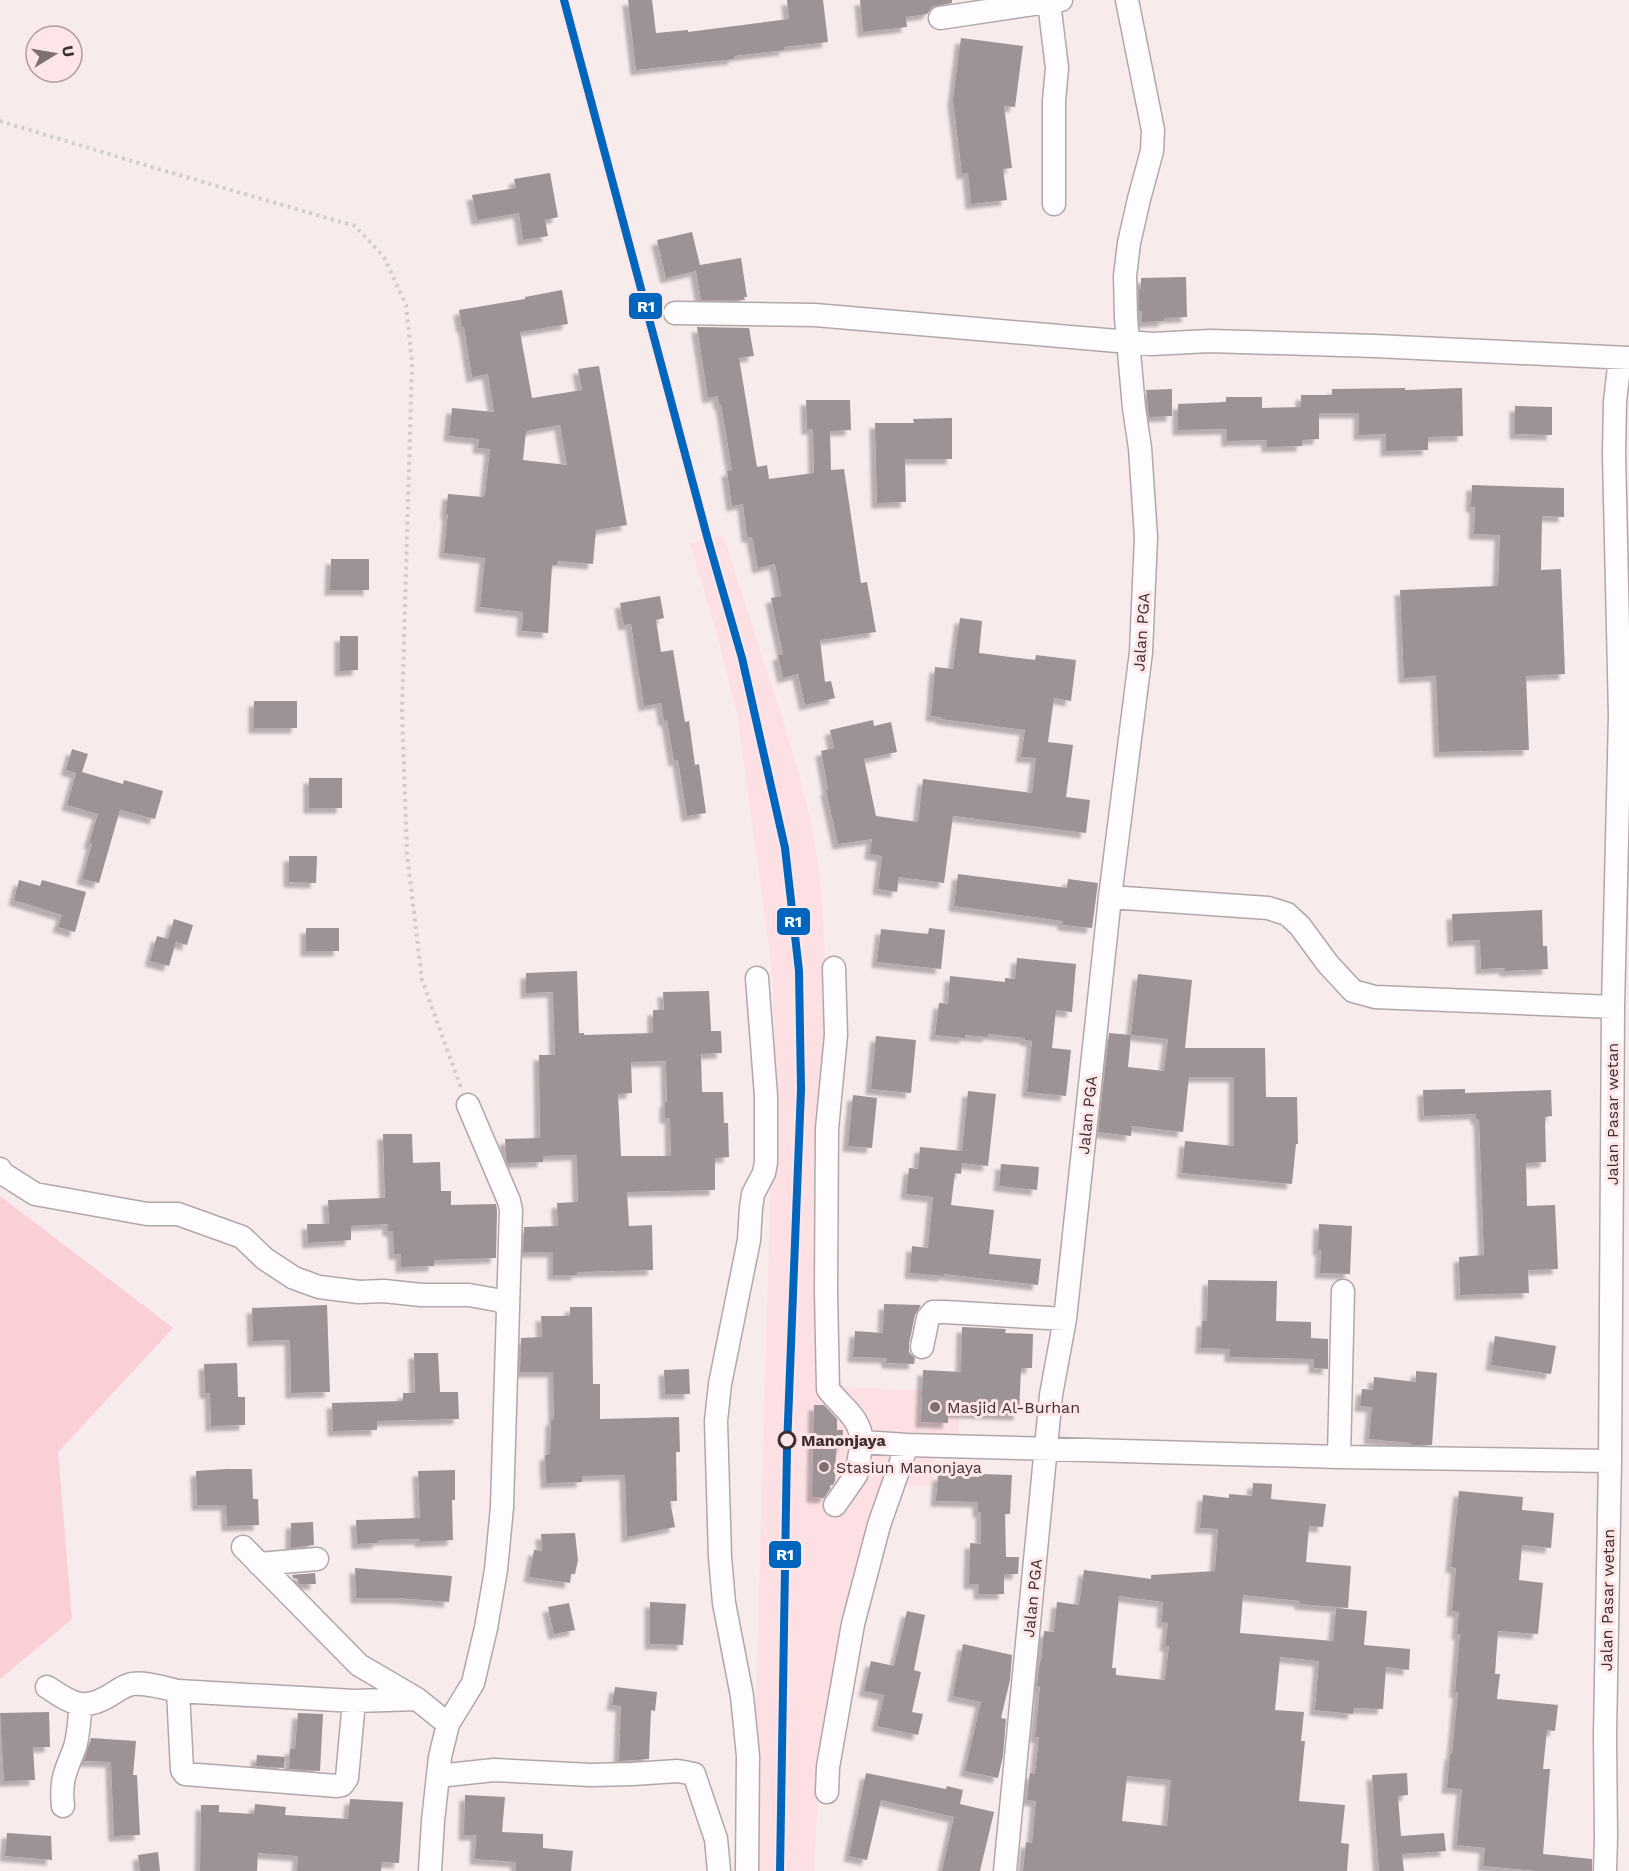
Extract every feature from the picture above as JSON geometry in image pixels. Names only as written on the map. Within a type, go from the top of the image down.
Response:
[{"type":"street","name":"Jalan PGA","points":[[1005,1871],[1051,1395],[1065,1319],[1110,897],[1141,652],[1146,537],[1125,276],[1129,243],[1152,151],[1153,130],[1127,0]]},
{"type":"street","points":[[940,18],[1055,1],[1057,68],[1054,101],[1054,204]]},
{"type":"street","points":[[675,313],[815,315],[1130,351],[1210,341],[1625,358]]},
{"type":"street","name":"Jalan Pasar wetan","points":[[1605,1871],[1605,1735],[1619,1505],[1610,1461],[1620,1277],[1613,1007],[1620,716],[1614,454],[1615,402],[1625,358]]},
{"type":"street","points":[[1110,897],[1268,909],[1287,914],[1300,926],[1328,964],[1353,990],[1375,997],[1613,1007]]},
{"type":"street","points":[[834,968],[836,1035],[827,1130],[828,1389],[850,1412],[861,1429],[862,1442],[856,1475],[835,1505]]},
{"type":"street","points":[[747,1871],[748,1756],[742,1696],[724,1603],[720,1557],[716,1421],[720,1384],[749,1240],[753,1194],[764,1173],[766,1162],[766,1096],[757,978]]},
{"type":"street","points":[[430,1871],[440,1757],[448,1724],[473,1683],[496,1570],[502,1507],[511,1210],[468,1105]]},
{"type":"street","points":[[0,1169],[2,1173],[35,1194],[147,1214],[178,1214],[243,1237],[274,1265],[294,1278],[319,1287],[359,1292],[469,1295],[507,1304]]},
{"type":"street","points":[[1339,1457],[1342,1291]]},
{"type":"street","points":[[922,1347],[928,1318],[933,1312],[1065,1319]]},
{"type":"street","points":[[862,1442],[1339,1457],[1610,1461]]},
{"type":"street","points":[[826,1792],[828,1767],[853,1624],[879,1525],[908,1445]]},
{"type":"street","points":[[243,1547],[359,1665],[417,1699],[448,1724]]},
{"type":"street","points":[[259,1564],[317,1559]]},
{"type":"street","points":[[47,1687],[68,1701],[81,1705],[92,1704],[107,1698],[121,1688],[133,1684],[153,1685],[178,1691],[354,1701],[417,1699]]},
{"type":"street","points":[[178,1691],[181,1767],[185,1774],[337,1786],[345,1782],[346,1778],[354,1701]]},
{"type":"street","points":[[63,1806],[61,1791],[68,1761],[75,1746],[81,1705]]},
{"type":"street","points":[[438,1776],[494,1770],[591,1775],[678,1771],[694,1774],[716,1839],[719,1871]]},
{"type":"path","points":[[0,121],[355,226],[384,257],[406,305],[412,363],[402,710],[408,854],[422,980],[468,1105]]},
{"type":"shaded area","name":"Stasiun Manonjaya","points":[[723,535],[793,752],[810,817],[820,876],[825,953],[827,1077],[821,1386],[960,1392],[957,1452],[934,1452],[932,1486],[885,1486],[819,1772],[814,1871],[751,1871],[775,1028],[770,954],[737,713],[690,544]]},
{"type":"shaded area","points":[[0,1196],[173,1328],[58,1452],[72,1619],[0,1679]]},
{"type":"building","points":[[628,0],[652,0],[656,33],[688,30],[688,32],[789,19],[787,0],[823,0],[828,42],[734,56],[734,59],[636,70]]},
{"type":"building","points":[[860,0],[952,0],[952,3],[932,7],[927,14],[906,17],[907,27],[863,32]]},
{"type":"building","points":[[961,38],[1023,46],[1015,107],[1004,106],[1012,168],[1003,169],[1007,200],[971,204],[968,173],[962,174],[953,100]]},
{"type":"building","points":[[550,173],[558,217],[545,220],[548,236],[523,240],[519,213],[477,220],[472,195],[516,188],[514,179]]},
{"type":"building","points":[[692,232],[700,265],[741,258],[747,297],[744,297],[745,300],[701,300],[696,271],[666,278],[657,240]]},
{"type":"building","points":[[1186,277],[1187,317],[1142,322],[1142,311],[1139,311],[1141,278]]},
{"type":"building","points":[[562,290],[568,324],[520,332],[532,398],[582,390],[578,369],[599,366],[627,525],[596,530],[593,564],[558,561],[557,565],[552,565],[548,633],[522,631],[523,612],[480,607],[485,558],[444,553],[448,494],[483,497],[485,495],[490,449],[478,448],[479,439],[449,436],[452,408],[494,412],[488,374],[472,377],[459,310],[525,299],[525,297]],"holes":[[[560,425],[567,465],[523,460],[526,431]]]},
{"type":"building","points":[[697,327],[749,328],[754,356],[739,358],[757,467],[767,465],[769,479],[814,473],[813,429],[807,429],[806,400],[850,400],[851,430],[830,431],[831,470],[844,469],[861,583],[867,582],[876,632],[820,640],[825,682],[831,681],[835,698],[805,705],[798,674],[783,678],[778,655],[783,654],[771,598],[781,596],[775,564],[758,568],[752,537],[747,537],[743,504],[732,506],[727,471],[732,470],[721,404],[719,404],[718,396],[708,398]]},
{"type":"building","points":[[1405,388],[1405,390],[1462,388],[1463,436],[1428,437],[1428,450],[1386,451],[1386,434],[1359,435],[1359,413],[1319,413],[1319,439],[1302,440],[1302,446],[1267,447],[1267,440],[1227,441],[1227,429],[1178,430],[1178,404],[1226,402],[1226,397],[1262,397],[1262,408],[1301,407],[1301,395],[1332,395],[1332,389]]},
{"type":"building","points":[[1172,389],[1172,416],[1149,417],[1146,390]]},
{"type":"building","points":[[1515,406],[1552,407],[1552,435],[1515,434]]},
{"type":"building","points":[[952,418],[952,459],[905,459],[906,502],[877,503],[875,423],[914,423],[913,419]]},
{"type":"building","points":[[1472,485],[1564,488],[1564,517],[1542,516],[1541,570],[1561,569],[1565,674],[1526,676],[1529,750],[1439,752],[1436,676],[1404,678],[1400,590],[1498,586],[1500,535],[1474,534],[1475,507],[1471,507]]},
{"type":"building","points":[[331,559],[369,559],[369,590],[330,590]]},
{"type":"building","points":[[660,596],[664,618],[656,620],[661,652],[673,650],[685,722],[689,721],[695,765],[699,764],[706,813],[687,816],[678,760],[674,761],[667,720],[664,721],[661,703],[644,706],[631,624],[624,625],[620,603]]},
{"type":"building","points":[[960,618],[982,621],[979,653],[1035,660],[1036,655],[1076,660],[1071,701],[1054,698],[1048,742],[1073,745],[1066,797],[1090,800],[1086,833],[953,816],[944,883],[899,877],[897,892],[878,889],[882,856],[870,854],[872,839],[838,844],[826,790],[828,789],[821,751],[834,748],[830,730],[873,720],[874,726],[891,722],[897,752],[864,759],[876,816],[918,822],[923,779],[1032,793],[1036,758],[1021,757],[1025,730],[931,716],[935,667],[953,669]]},
{"type":"building","points":[[340,636],[358,636],[358,670],[340,671]]},
{"type":"building","points":[[254,701],[297,701],[297,728],[254,728]]},
{"type":"building","points":[[72,749],[88,754],[82,772],[123,784],[124,780],[163,791],[155,819],[120,810],[99,883],[82,879],[92,844],[89,843],[98,814],[67,805],[76,773],[66,770]]},
{"type":"building","points":[[309,778],[342,778],[342,808],[309,808]]},
{"type":"building","points":[[289,856],[317,856],[316,883],[289,882]]},
{"type":"building","points":[[958,874],[1067,888],[1068,879],[1098,883],[1092,928],[1063,925],[1063,921],[954,906]]},
{"type":"building","points":[[19,880],[40,886],[42,880],[86,892],[75,932],[58,927],[62,915],[14,900]]},
{"type":"building","points":[[1542,910],[1543,946],[1547,946],[1548,969],[1505,971],[1505,968],[1481,969],[1480,940],[1453,941],[1452,914]]},
{"type":"building","points":[[174,919],[193,925],[187,945],[176,942],[169,966],[150,961],[157,936],[168,939]]},
{"type":"building","points":[[306,928],[339,928],[339,951],[306,951]]},
{"type":"building","points":[[929,928],[945,930],[941,969],[877,962],[881,929],[928,934]]},
{"type":"building","points":[[1017,958],[1076,964],[1072,1012],[1056,1010],[1052,1048],[1071,1050],[1066,1096],[1027,1092],[1032,1041],[1025,1040],[1025,1038],[988,1034],[988,1037],[965,1035],[965,1038],[935,1035],[939,1003],[948,1004],[950,976],[1005,982],[1005,978],[1015,979]]},
{"type":"building","points":[[577,971],[579,1033],[584,1033],[584,1035],[653,1033],[653,1010],[664,1010],[663,992],[709,991],[711,1031],[721,1031],[722,1053],[701,1054],[702,1092],[723,1092],[724,1123],[728,1123],[729,1157],[715,1158],[715,1190],[627,1192],[629,1226],[652,1225],[653,1270],[553,1275],[553,1252],[523,1252],[524,1227],[558,1226],[557,1203],[578,1202],[577,1155],[543,1156],[543,1162],[508,1163],[506,1159],[505,1139],[540,1138],[539,1055],[555,1055],[553,992],[526,993],[526,973]],"holes":[[[666,1061],[667,1102],[665,1102],[665,1118],[670,1118],[671,1156],[621,1156],[618,1094],[632,1093],[631,1062]]]},
{"type":"building","points":[[1138,974],[1192,980],[1185,1048],[1265,1048],[1266,1097],[1297,1097],[1298,1144],[1296,1144],[1292,1184],[1182,1173],[1185,1141],[1234,1146],[1234,1077],[1189,1077],[1183,1132],[1132,1126],[1131,1136],[1098,1132],[1109,1033],[1131,1035]],"holes":[[[1131,1035],[1168,1039],[1164,1071],[1128,1067]]]},
{"type":"building","points":[[876,1036],[916,1040],[911,1093],[871,1089]]},
{"type":"building","points":[[1465,1089],[1465,1093],[1551,1090],[1552,1116],[1545,1117],[1546,1162],[1526,1163],[1527,1206],[1555,1205],[1558,1269],[1528,1270],[1529,1293],[1460,1295],[1459,1257],[1484,1255],[1479,1119],[1476,1119],[1476,1114],[1424,1116],[1423,1090]]},
{"type":"building","points":[[968,1091],[996,1094],[988,1166],[962,1163],[961,1174],[955,1173],[951,1205],[994,1210],[989,1254],[1041,1259],[1038,1285],[944,1274],[944,1276],[910,1273],[912,1246],[928,1248],[933,1197],[906,1194],[909,1168],[918,1169],[920,1147],[962,1151]]},
{"type":"building","points":[[853,1095],[877,1098],[872,1148],[848,1146]]},
{"type":"building","points":[[383,1134],[412,1134],[413,1163],[440,1162],[441,1191],[451,1191],[451,1205],[496,1204],[496,1258],[434,1260],[434,1266],[401,1267],[401,1254],[394,1254],[393,1231],[388,1231],[388,1224],[351,1226],[351,1240],[308,1243],[307,1224],[329,1224],[328,1200],[385,1198]]},
{"type":"building","points":[[1001,1164],[1039,1167],[1037,1190],[999,1186]]},
{"type":"building","points":[[1319,1224],[1352,1226],[1350,1274],[1320,1273]]},
{"type":"building","points":[[1208,1280],[1277,1281],[1276,1321],[1311,1322],[1311,1338],[1328,1339],[1328,1369],[1314,1368],[1314,1359],[1230,1357],[1230,1349],[1201,1348],[1202,1321],[1207,1321]]},
{"type":"building","points":[[884,1304],[921,1305],[915,1315],[909,1344],[909,1352],[915,1358],[914,1364],[887,1363],[887,1358],[853,1357],[855,1331],[883,1333]]},
{"type":"building","points":[[327,1305],[330,1392],[291,1393],[290,1340],[253,1341],[252,1308]]},
{"type":"building","points":[[570,1307],[592,1307],[593,1384],[600,1384],[600,1419],[679,1417],[680,1452],[676,1452],[677,1501],[670,1501],[675,1527],[627,1537],[625,1475],[582,1476],[582,1482],[546,1483],[545,1455],[550,1454],[551,1420],[554,1420],[553,1372],[520,1372],[521,1338],[542,1337],[541,1316],[570,1316]]},
{"type":"building","points":[[962,1327],[1006,1329],[1005,1333],[1033,1334],[1032,1368],[1021,1368],[1019,1415],[948,1412],[948,1423],[921,1422],[923,1370],[961,1372]]},
{"type":"building","points":[[1495,1336],[1556,1346],[1551,1374],[1491,1365]]},
{"type":"building","points":[[414,1353],[438,1353],[440,1392],[458,1392],[459,1419],[377,1421],[377,1430],[333,1431],[332,1403],[403,1401],[403,1393],[415,1393]]},
{"type":"building","points":[[237,1363],[238,1397],[245,1397],[245,1425],[211,1426],[210,1393],[205,1393],[204,1364]]},
{"type":"building","points":[[689,1369],[690,1394],[665,1394],[664,1370]]},
{"type":"building","points":[[1416,1371],[1437,1373],[1432,1445],[1411,1445],[1411,1443],[1369,1439],[1372,1407],[1360,1406],[1362,1389],[1373,1390],[1374,1377],[1416,1382]]},
{"type":"building","name":"Stasiun Manonjaya","points":[[814,1405],[824,1405],[837,1419],[837,1430],[843,1430],[842,1449],[836,1449],[835,1481],[833,1485],[830,1485],[824,1498],[812,1497]]},
{"type":"building","points":[[252,1469],[253,1499],[258,1499],[259,1525],[227,1526],[226,1505],[197,1505],[196,1471]]},
{"type":"building","points":[[455,1470],[455,1500],[452,1500],[453,1540],[420,1542],[420,1539],[378,1540],[378,1543],[357,1544],[356,1520],[420,1518],[418,1471]]},
{"type":"building","points":[[980,1474],[1012,1475],[1010,1514],[1005,1514],[1006,1557],[1019,1557],[1018,1574],[1004,1574],[1004,1594],[979,1594],[979,1584],[969,1584],[970,1543],[981,1544],[981,1512],[978,1512],[978,1502],[936,1501],[938,1475],[979,1477]]},
{"type":"building","points":[[1253,1483],[1272,1484],[1271,1499],[1326,1504],[1323,1527],[1309,1526],[1306,1562],[1351,1566],[1348,1608],[1300,1604],[1300,1601],[1243,1595],[1240,1633],[1333,1641],[1336,1608],[1367,1611],[1364,1645],[1410,1649],[1409,1670],[1386,1667],[1383,1709],[1354,1708],[1353,1714],[1315,1710],[1319,1661],[1280,1657],[1275,1710],[1304,1712],[1301,1741],[1305,1741],[1299,1801],[1345,1805],[1341,1843],[1349,1844],[1347,1871],[1023,1871],[1026,1842],[1032,1843],[1036,1801],[1027,1800],[1030,1773],[1035,1774],[1039,1737],[1035,1737],[1040,1661],[1044,1631],[1054,1632],[1057,1602],[1079,1605],[1084,1570],[1151,1579],[1151,1575],[1215,1571],[1218,1529],[1200,1528],[1203,1495],[1229,1498],[1229,1494],[1252,1496]],"holes":[[[1119,1596],[1163,1602],[1162,1622],[1168,1623],[1165,1646],[1169,1646],[1165,1680],[1116,1675],[1116,1668],[1112,1668]],[[1127,1776],[1171,1780],[1167,1826],[1122,1821]]]},
{"type":"building","points":[[1459,1491],[1523,1497],[1522,1510],[1554,1513],[1551,1548],[1522,1545],[1519,1580],[1543,1583],[1538,1634],[1498,1631],[1495,1674],[1500,1674],[1497,1699],[1558,1705],[1555,1731],[1547,1730],[1543,1769],[1550,1769],[1543,1854],[1592,1859],[1592,1871],[1536,1871],[1483,1866],[1485,1848],[1457,1845],[1462,1789],[1447,1788],[1458,1692],[1455,1692],[1460,1634],[1457,1634],[1459,1612],[1452,1611],[1456,1568],[1451,1567]]},
{"type":"building","points":[[313,1522],[314,1545],[291,1548],[291,1523]]},
{"type":"building","points":[[575,1533],[578,1560],[575,1574],[571,1574],[570,1583],[529,1577],[534,1550],[542,1551],[541,1534]]},
{"type":"building","points":[[355,1568],[452,1576],[449,1602],[399,1598],[356,1598]]},
{"type":"building","points":[[315,1573],[316,1584],[299,1584],[298,1579],[293,1578],[292,1575]]},
{"type":"building","points":[[650,1602],[686,1604],[683,1645],[650,1644]]},
{"type":"building","points":[[569,1603],[575,1630],[554,1634],[548,1607]]},
{"type":"building","points":[[907,1611],[925,1615],[914,1670],[921,1672],[912,1712],[923,1714],[918,1735],[877,1726],[884,1695],[864,1691],[871,1661],[894,1666]]},
{"type":"building","points":[[963,1644],[1012,1655],[1010,1680],[1001,1718],[1006,1719],[1003,1756],[998,1778],[965,1771],[981,1702],[953,1696]]},
{"type":"building","points":[[615,1687],[657,1692],[655,1711],[651,1710],[649,1759],[619,1761],[621,1706],[612,1705]]},
{"type":"building","points":[[49,1712],[50,1747],[33,1747],[35,1780],[4,1781],[0,1713]]},
{"type":"building","points":[[298,1713],[323,1714],[320,1771],[289,1769],[290,1749],[295,1749]]},
{"type":"building","points":[[91,1738],[136,1741],[133,1775],[137,1775],[140,1835],[114,1836],[111,1762],[84,1761]]},
{"type":"building","points":[[257,1755],[285,1757],[284,1768],[256,1766]]},
{"type":"building","points":[[866,1773],[946,1789],[947,1786],[963,1790],[960,1804],[994,1812],[980,1871],[942,1871],[954,1817],[881,1800],[867,1860],[849,1856]]},
{"type":"building","points":[[1407,1773],[1408,1795],[1398,1796],[1401,1836],[1444,1833],[1446,1851],[1402,1854],[1404,1871],[1379,1871],[1372,1775]]},
{"type":"building","points":[[465,1795],[505,1797],[502,1832],[543,1834],[543,1848],[573,1851],[571,1871],[516,1871],[516,1862],[475,1859],[476,1835],[464,1835]]},
{"type":"building","points":[[350,1799],[403,1802],[399,1863],[382,1862],[381,1871],[297,1871],[298,1856],[258,1853],[257,1871],[200,1871],[201,1805],[219,1805],[219,1812],[254,1814],[255,1804],[286,1807],[285,1815],[348,1819]]},
{"type":"building","points":[[7,1833],[51,1836],[52,1860],[5,1856]]},
{"type":"building","points":[[158,1852],[160,1871],[140,1871],[138,1855]]},
{"type":"transit line","name":"R1","points":[[564,0],[708,540],[742,658],[785,848],[799,971],[801,1089],[787,1447],[780,1871]]},
{"type":"place","name":"Masjid Al-Burhan","points":[[935,1407]]},
{"type":"place","name":"Manonjaya","points":[[787,1440]]},
{"type":"place","name":"Stasiun Manonjaya","points":[[824,1467]]}]
